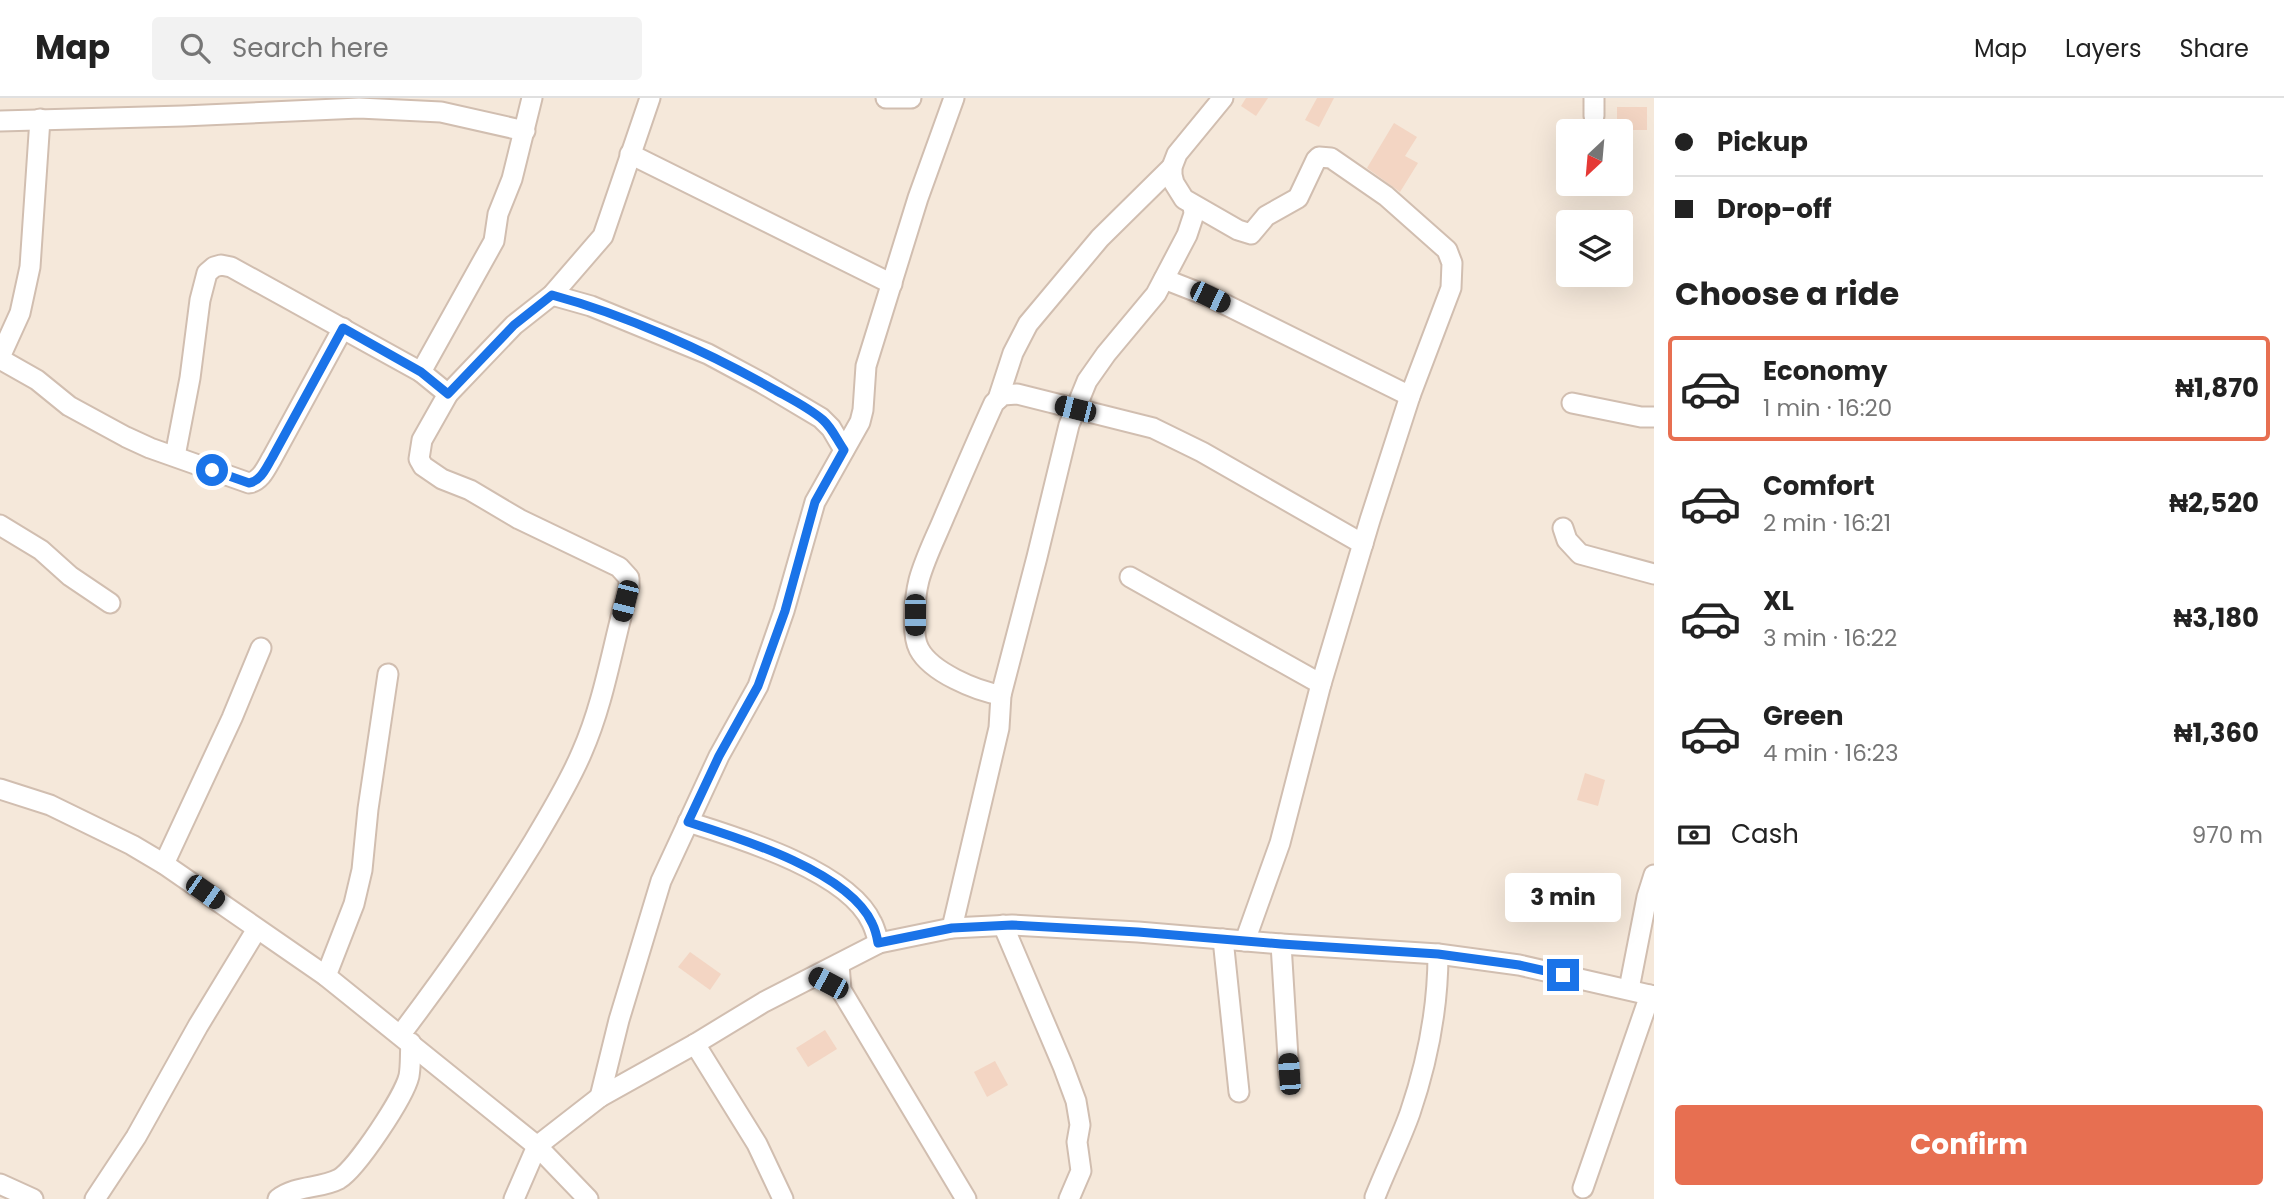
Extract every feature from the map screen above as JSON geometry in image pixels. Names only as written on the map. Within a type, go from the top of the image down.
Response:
[{"type":"street","points":[[421,372],[494,241],[498,214],[512,179],[532,98]]},
{"type":"street","points":[[278,1199],[295,1189],[336,1180],[352,1167],[376,1136],[409,1077],[406,1039],[512,876],[565,788],[583,750],[597,709],[629,587],[629,578],[619,567],[519,519],[470,490],[442,479],[423,466],[419,458],[422,440],[448,394],[514,325],[552,295],[603,236],[650,98]]},
{"type":"street","points":[[886,98],[911,98]]},
{"type":"street","points":[[600,1097],[619,1020],[661,881],[719,756],[758,686],[785,611],[815,502],[860,422],[866,366],[918,198],[954,98]]},
{"type":"street","points":[[998,399],[1013,353],[1028,324],[1100,238],[1172,167],[1177,154],[1223,98]]},
{"type":"street","points":[[0,121],[185,107],[359,108],[441,112],[525,131]]},
{"type":"street","points":[[40,119],[30,267],[19,313],[0,358],[37,380],[69,406],[150,449],[241,481],[255,482],[272,458],[343,328]]},
{"type":"street","points":[[630,154],[892,284]]},
{"type":"street","points":[[1172,167],[1174,183],[1184,199],[1246,234],[1251,234],[1266,216],[1298,198],[1313,163],[1320,157],[1331,158],[1385,195],[1447,250],[1452,263],[1451,288],[1410,396],[1363,544],[1321,684],[1280,842],[1245,941]]},
{"type":"street","points":[[952,928],[999,728],[1000,695],[1061,454],[1075,409],[1087,381],[1106,354],[1156,294],[1187,235],[1194,214],[1193,205]]},
{"type":"street","points":[[175,456],[190,378],[200,300],[207,273],[221,265],[231,267],[421,372],[448,394]]},
{"type":"street","points":[[1164,279],[1210,297],[1410,396]]},
{"type":"street","points":[[552,295],[591,306],[726,364],[821,418],[831,428],[844,450]]},
{"type":"street","points":[[1000,695],[963,683],[939,668],[919,649],[915,631],[915,600],[925,561],[994,403],[1003,395],[1017,394],[1153,428],[1202,452],[1363,544]]},
{"type":"street","points":[[1572,403],[1641,417],[1654,417]]},
{"type":"street","points":[[0,525],[41,550],[70,576],[110,603]]},
{"type":"street","points":[[1563,528],[1567,540],[1580,554],[1654,574]]},
{"type":"street","points":[[1130,577],[1321,684]]},
{"type":"street","points":[[164,863],[232,718],[261,648]]},
{"type":"street","points":[[326,976],[354,904],[362,870],[388,674]]},
{"type":"street","points":[[0,789],[50,805],[164,863],[326,976],[406,1039],[537,1146],[588,1199]]},
{"type":"street","points":[[688,822],[788,856],[820,875],[847,893],[863,908],[872,923],[878,943]]},
{"type":"street","points":[[1629,989],[1647,897],[1654,875]]},
{"type":"street","points":[[1003,925],[1076,1101],[1080,1125],[1077,1142],[1081,1171],[1069,1199]]},
{"type":"street","points":[[514,1199],[537,1146],[600,1097],[764,1002],[878,943],[952,928],[1003,925],[1438,954],[1519,965],[1652,995],[1583,1188]]},
{"type":"street","points":[[95,1199],[136,1137],[198,1026],[257,929]]},
{"type":"street","points":[[1223,939],[1239,1092]]},
{"type":"street","points":[[1281,944],[1289,1074]]},
{"type":"street","points":[[1375,1197],[1410,1112],[1424,1061],[1435,1010],[1438,954]]},
{"type":"street","points":[[839,964],[841,990],[966,1199]]},
{"type":"street","points":[[815,976],[841,990]]},
{"type":"street","points":[[695,1044],[757,1144],[783,1199]]},
{"type":"street","points":[[0,1184],[33,1199]]},
{"type":"shaded area","points":[[0,98],[1654,98],[1654,1199],[0,1199]]},
{"type":"building","points":[[1246,98],[1268,98],[1256,116],[1241,106]]},
{"type":"building","points":[[1317,98],[1334,98],[1319,127],[1305,120]]},
{"type":"building","points":[[1617,107],[1647,107],[1647,130],[1633,130],[1633,119],[1617,119]]},
{"type":"building","points":[[1394,123],[1417,137],[1405,156],[1418,163],[1400,192],[1367,168]]},
{"type":"building","points":[[1585,773],[1605,780],[1598,806],[1577,800]]},
{"type":"building","points":[[690,952],[721,974],[710,990],[678,967]]},
{"type":"building","points":[[825,1030],[837,1049],[808,1067],[796,1048]]},
{"type":"building","points":[[995,1061],[1008,1085],[987,1097],[974,1072]]},
{"type":"route","points":[[212,470],[249,483],[260,477],[343,328],[421,372],[448,394],[514,325],[552,295],[591,306],[708,354],[762,383],[821,418],[831,428],[844,450],[815,502],[785,611],[758,686],[719,756],[688,822],[788,856],[820,875],[847,893],[863,908],[872,923],[878,943],[952,928],[1012,925],[1438,954],[1519,965],[1563,975]]}]
